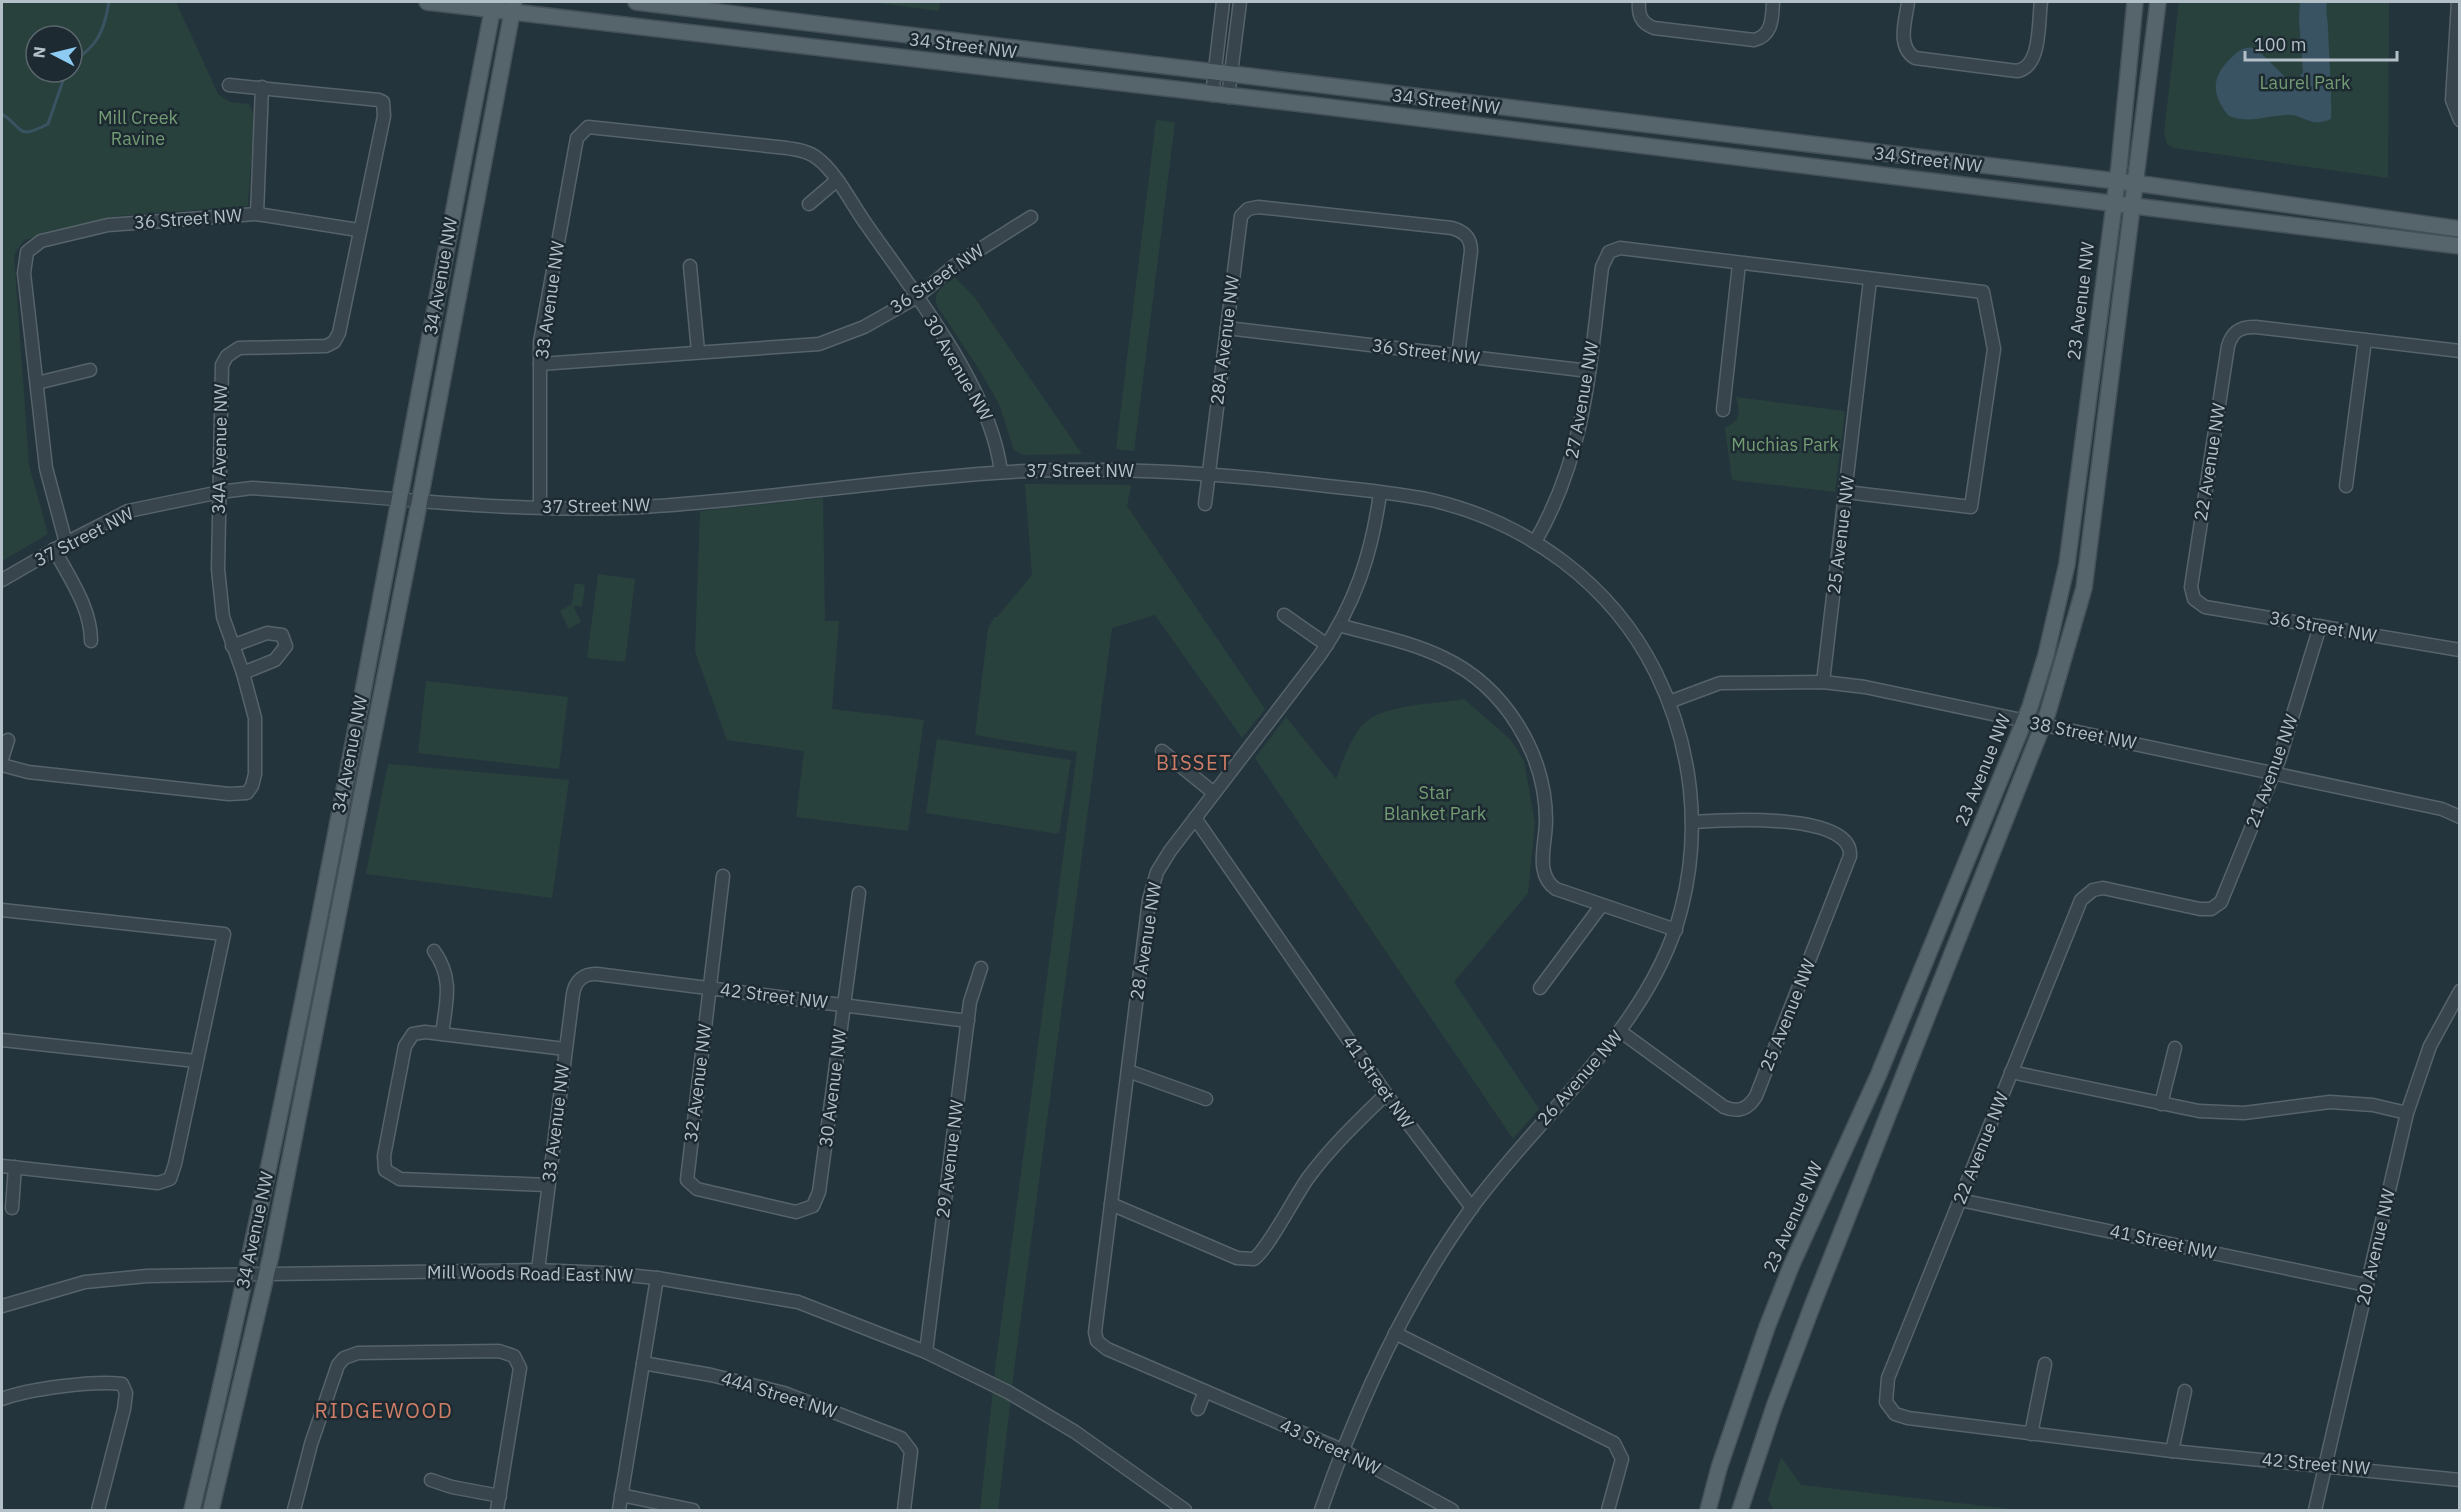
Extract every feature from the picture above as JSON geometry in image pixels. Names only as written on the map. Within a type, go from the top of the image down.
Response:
[{"type":"main road","name":"34 Street NW","points":[[427,2],[512,5],[1228,97],[2460,246]]},
{"type":"main road","name":"34 Street NW","points":[[636,2],[1231,72],[1390,95],[2135,184],[2460,229]]},
{"type":"main road","name":"23 Avenue NW","points":[[1708,1510],[1719,1468],[1767,1327],[1792,1264],[1878,1076],[2024,721],[2046,655],[2067,564],[2114,203],[2135,2]]},
{"type":"main road","points":[[1740,1510],[1774,1407],[1813,1304],[2042,724],[2066,654],[2084,588],[2157,2]]},
{"type":"main road","name":"34 Avenue NW","points":[[192,1510],[246,1274],[352,759],[493,5]]},
{"type":"main road","name":"34 Avenue NW","points":[[211,1510],[267,1273],[420,499],[512,5]]},
{"type":"main road","points":[[1714,1510],[1719,1468]]},
{"type":"street","points":[[1212,95],[1223,2]]},
{"type":"street","points":[[1228,97],[1240,2]]},
{"type":"street","points":[[1639,2],[1639,13],[1642,20],[1654,28],[1748,40],[1764,35],[1770,28],[1773,2]]},
{"type":"street","points":[[1908,2],[1903,40],[1907,53],[1921,60],[2013,71],[2026,69],[2034,54],[2041,2]]},
{"type":"street","points":[[2458,2],[2452,100],[2459,119]]},
{"type":"street","points":[[229,85],[262,87],[257,214]]},
{"type":"street","name":"34A Avenue NW","points":[[2,765],[28,772],[58,776],[229,794],[247,793],[255,774],[255,718],[243,673],[223,617],[218,569],[222,365],[227,356],[239,348],[326,346],[334,342],[339,333],[358,230],[384,116],[383,102],[262,87]]},
{"type":"street","name":"33 Avenue NW","points":[[540,507],[540,364],[543,320],[580,132],[588,127],[804,152]]},
{"type":"street","name":"30 Avenue NW","points":[[804,152],[820,160],[917,297],[982,405],[998,448],[1001,472]]},
{"type":"street","points":[[809,204],[836,181]]},
{"type":"street","name":"28A Avenue NW","points":[[1209,474],[1241,216],[1248,209],[1258,207],[1452,228],[1467,236],[1471,252],[1458,356]]},
{"type":"street","name":"36 Street NW","points":[[37,383],[24,257],[41,241],[108,225],[257,214],[358,230]]},
{"type":"street","name":"36 Street NW","points":[[540,364],[819,344],[864,327],[917,297],[955,265],[1031,217]]},
{"type":"street","name":"27 Avenue NW","points":[[1535,542],[1552,512],[1573,457],[1589,371],[1602,267],[1609,252],[1625,248],[1739,264]]},
{"type":"street","points":[[1723,410],[1739,264],[1983,292],[1994,349],[1971,507],[1846,492]]},
{"type":"street","points":[[690,266],[698,351]]},
{"type":"street","name":"25 Avenue NW","points":[[1823,682],[1870,280]]},
{"type":"street","name":"22 Avenue NW","points":[[2192,596],[2191,582],[2228,346],[2236,331],[2244,327],[2256,327],[2365,340]]},
{"type":"street","name":"36 Street NW","points":[[1227,328],[1589,371]]},
{"type":"street","points":[[2346,486],[2365,340],[2460,351]]},
{"type":"street","points":[[66,543],[46,468],[37,383],[90,370]]},
{"type":"street","name":"37 Street NW","points":[[2,580],[54,549],[128,511],[220,492],[252,489],[588,509],[675,504],[1001,472],[1118,470],[1209,474],[1380,493],[1453,506],[1499,523],[1535,542],[1584,579],[1621,617]]},
{"type":"street","points":[[1205,504],[1209,474]]},
{"type":"street","name":"28 Avenue NW","points":[[1097,1341],[1095,1325],[1151,889],[1170,851],[1327,645],[1339,625],[1360,582],[1371,550],[1380,493]]},
{"type":"street","points":[[54,549],[87,612],[91,624],[92,642]]},
{"type":"street","name":"36 Street NW","points":[[2192,596],[2205,607],[2460,650]]},
{"type":"street","points":[[1284,615],[1327,645]]},
{"type":"street","name":"26 Avenue NW","points":[[1321,1510],[1342,1450],[1395,1333],[1429,1273],[1472,1208],[1620,1031],[1651,985],[1676,930],[1689,871],[1692,822],[1689,770],[1669,702],[1648,657],[1621,617]]},
{"type":"street","points":[[1339,625],[1444,658],[1468,673],[1499,700],[1524,736],[1542,785],[1546,828],[1542,865],[1547,881],[1556,889],[1676,930]]},
{"type":"street","name":"21 Avenue NW","points":[[2089,892],[2103,888],[2200,909],[2211,909],[2218,905],[2225,895],[2274,772],[2320,626]]},
{"type":"street","points":[[232,646],[267,633],[282,636],[286,646],[275,660],[243,673]]},
{"type":"street","name":"38 Street NW","points":[[1669,702],[1720,683],[1823,682],[1893,692],[2442,809],[2460,817]]},
{"type":"street","points":[[2,759],[8,740]]},
{"type":"street","points":[[1162,751],[1214,793]]},
{"type":"street","name":"41 Street NW","points":[[1195,818],[1386,1094],[1472,1208]]},
{"type":"street","name":"25 Avenue NW","points":[[1620,1031],[1724,1107],[1741,1111],[1756,1096],[1849,863],[1850,847],[1836,835],[1783,821],[1741,818],[1692,822]]},
{"type":"street","name":"32 Avenue NW","points":[[723,876],[686,1174],[688,1183],[697,1190],[789,1210],[810,1209]]},
{"type":"street","name":"22 Avenue NW","points":[[1888,1407],[1885,1394],[1888,1378],[2079,904],[2089,892]]},
{"type":"street","name":"30 Avenue NW","points":[[810,1209],[817,1200],[819,1192],[859,893]]},
{"type":"street","points":[[1540,988],[1601,906]]},
{"type":"street","points":[[2,910],[224,934],[176,1164],[170,1179],[158,1183],[2,1166]]},
{"type":"street","points":[[434,951],[444,964],[448,980],[442,1034]]},
{"type":"street","points":[[1277,962],[1288,953]]},
{"type":"street","name":"29 Avenue NW","points":[[926,1352],[971,998],[981,968]]},
{"type":"street","name":"42 Street NW","points":[[581,979],[592,974],[968,1021]]},
{"type":"street","name":"33 Avenue NW","points":[[538,1270],[574,988],[581,979]]},
{"type":"street","name":"20 Avenue NW","points":[[2315,1510],[2407,1113],[2430,1046],[2460,991]]},
{"type":"street","points":[[548,1185],[407,1181],[388,1173],[383,1165],[384,1156],[405,1046],[413,1034],[442,1034],[565,1050]]},
{"type":"street","points":[[2,1040],[196,1060]]},
{"type":"street","points":[[2161,1104],[2175,1048]]},
{"type":"street","points":[[1128,1071],[1206,1099]]},
{"type":"street","points":[[2011,1072],[2161,1104],[2232,1114],[2330,1102],[2373,1105],[2407,1113]]},
{"type":"street","points":[[1111,1204],[1237,1258],[1254,1259],[1264,1250],[1295,1196],[1323,1158],[1386,1094]]},
{"type":"street","points":[[12,1208],[15,1167]]},
{"type":"street","name":"41 Street NW","points":[[1960,1200],[2366,1285]]},
{"type":"street","name":"Mill Woods Road East NW","points":[[2,1306],[41,1292],[100,1280],[267,1273],[538,1270],[657,1278],[798,1302],[926,1352],[1008,1392],[1075,1432],[1185,1510]]},
{"type":"street","points":[[619,1510],[657,1278]]},
{"type":"street","points":[[1395,1333],[1614,1443],[1621,1454],[1621,1465],[1608,1510]]},
{"type":"street","name":"43 Street NW","points":[[1097,1341],[1107,1349],[1342,1450],[1452,1510]]},
{"type":"street","points":[[294,1510],[316,1429],[338,1365],[344,1358],[358,1353],[509,1353],[519,1364],[520,1375],[497,1510]]},
{"type":"street","name":"44A Street NW","points":[[643,1363],[734,1380],[812,1402],[896,1435],[908,1445],[911,1456],[904,1510]]},
{"type":"street","points":[[2031,1434],[2044,1364]]},
{"type":"street","points":[[2,1399],[16,1394],[59,1388],[122,1384],[126,1393],[124,1409],[98,1510]]},
{"type":"street","points":[[2172,1451],[2185,1390]]},
{"type":"street","points":[[1198,1409],[1205,1391]]},
{"type":"street","name":"42 Street NW","points":[[1888,1407],[1902,1417],[2031,1434],[2172,1451],[2325,1464],[2460,1480]]},
{"type":"street","points":[[431,1480],[452,1487],[500,1496]]},
{"type":"street","points":[[621,1495],[693,1510]]},
{"type":"green space","name":"Mill Creek Ravine","points":[[2,2],[176,2],[218,94],[230,102],[249,104],[254,115],[248,206],[117,216],[24,240],[14,255],[29,465],[48,534],[2,561]]},
{"type":"green space","points":[[870,2],[940,2],[939,11]]},
{"type":"green space","name":"Laurel Park","points":[[2179,2],[2389,2],[2388,178],[2174,148],[2167,144],[2164,133]]},
{"type":"green space","points":[[1156,120],[1175,122],[1134,451],[1116,449]]},
{"type":"green space","points":[[955,277],[975,298],[1082,454],[1023,455],[1014,450],[999,404],[937,306],[936,296],[943,286]]},
{"type":"green space","name":"Muchias Park","points":[[1736,397],[1845,411],[1835,492],[1732,480],[1725,428],[1737,420],[1739,410]]},
{"type":"green space","points":[[1025,484],[1131,485],[1127,506],[1265,709],[1242,738],[1155,615],[1112,628],[1014,1370],[998,1510],[980,1510],[996,1361],[1077,752],[975,735],[988,629],[994,617],[997,617],[1032,575]]},
{"type":"green space","points":[[823,498],[825,621],[839,621],[832,709],[924,720],[908,831],[796,817],[804,751],[727,740],[695,652],[700,511]]},
{"type":"green space","points":[[598,574],[635,579],[625,662],[587,658]]},
{"type":"green space","points":[[575,583],[585,585],[582,607],[573,606],[581,622],[569,629],[560,611],[572,604]]},
{"type":"green space","points":[[426,681],[568,697],[559,769],[418,753]]},
{"type":"green space","name":"Star Blanket Park","points":[[1464,699],[1511,740],[1524,761],[1535,822],[1528,893],[1454,982],[1539,1109],[1513,1139],[1255,758],[1286,717],[1336,779],[1356,733],[1375,716],[1399,708]]},
{"type":"green space","points":[[937,739],[1071,760],[1059,834],[926,813]]},
{"type":"green space","points":[[388,764],[569,780],[552,898],[366,874]]},
{"type":"green space","points":[[1781,1457],[1801,1485],[2020,1510],[1774,1510],[1768,1500]]},
{"type":"water","points":[[2300,2],[2327,2],[2331,119],[2311,122],[2291,115],[2250,119],[2229,116],[2216,93],[2217,79],[2224,65],[2245,48],[2256,48],[2289,81],[2296,81],[2303,72]]},
{"type":"waterway","points":[[84,53],[94,44],[102,30],[109,2]]},
{"type":"waterway","points":[[2,114],[25,132],[48,124],[62,84]]},
{"type":"district","name":"BISSET","points":[[1194,763]]},
{"type":"district","name":"RIDGEWOOD","points":[[384,1411]]}]
